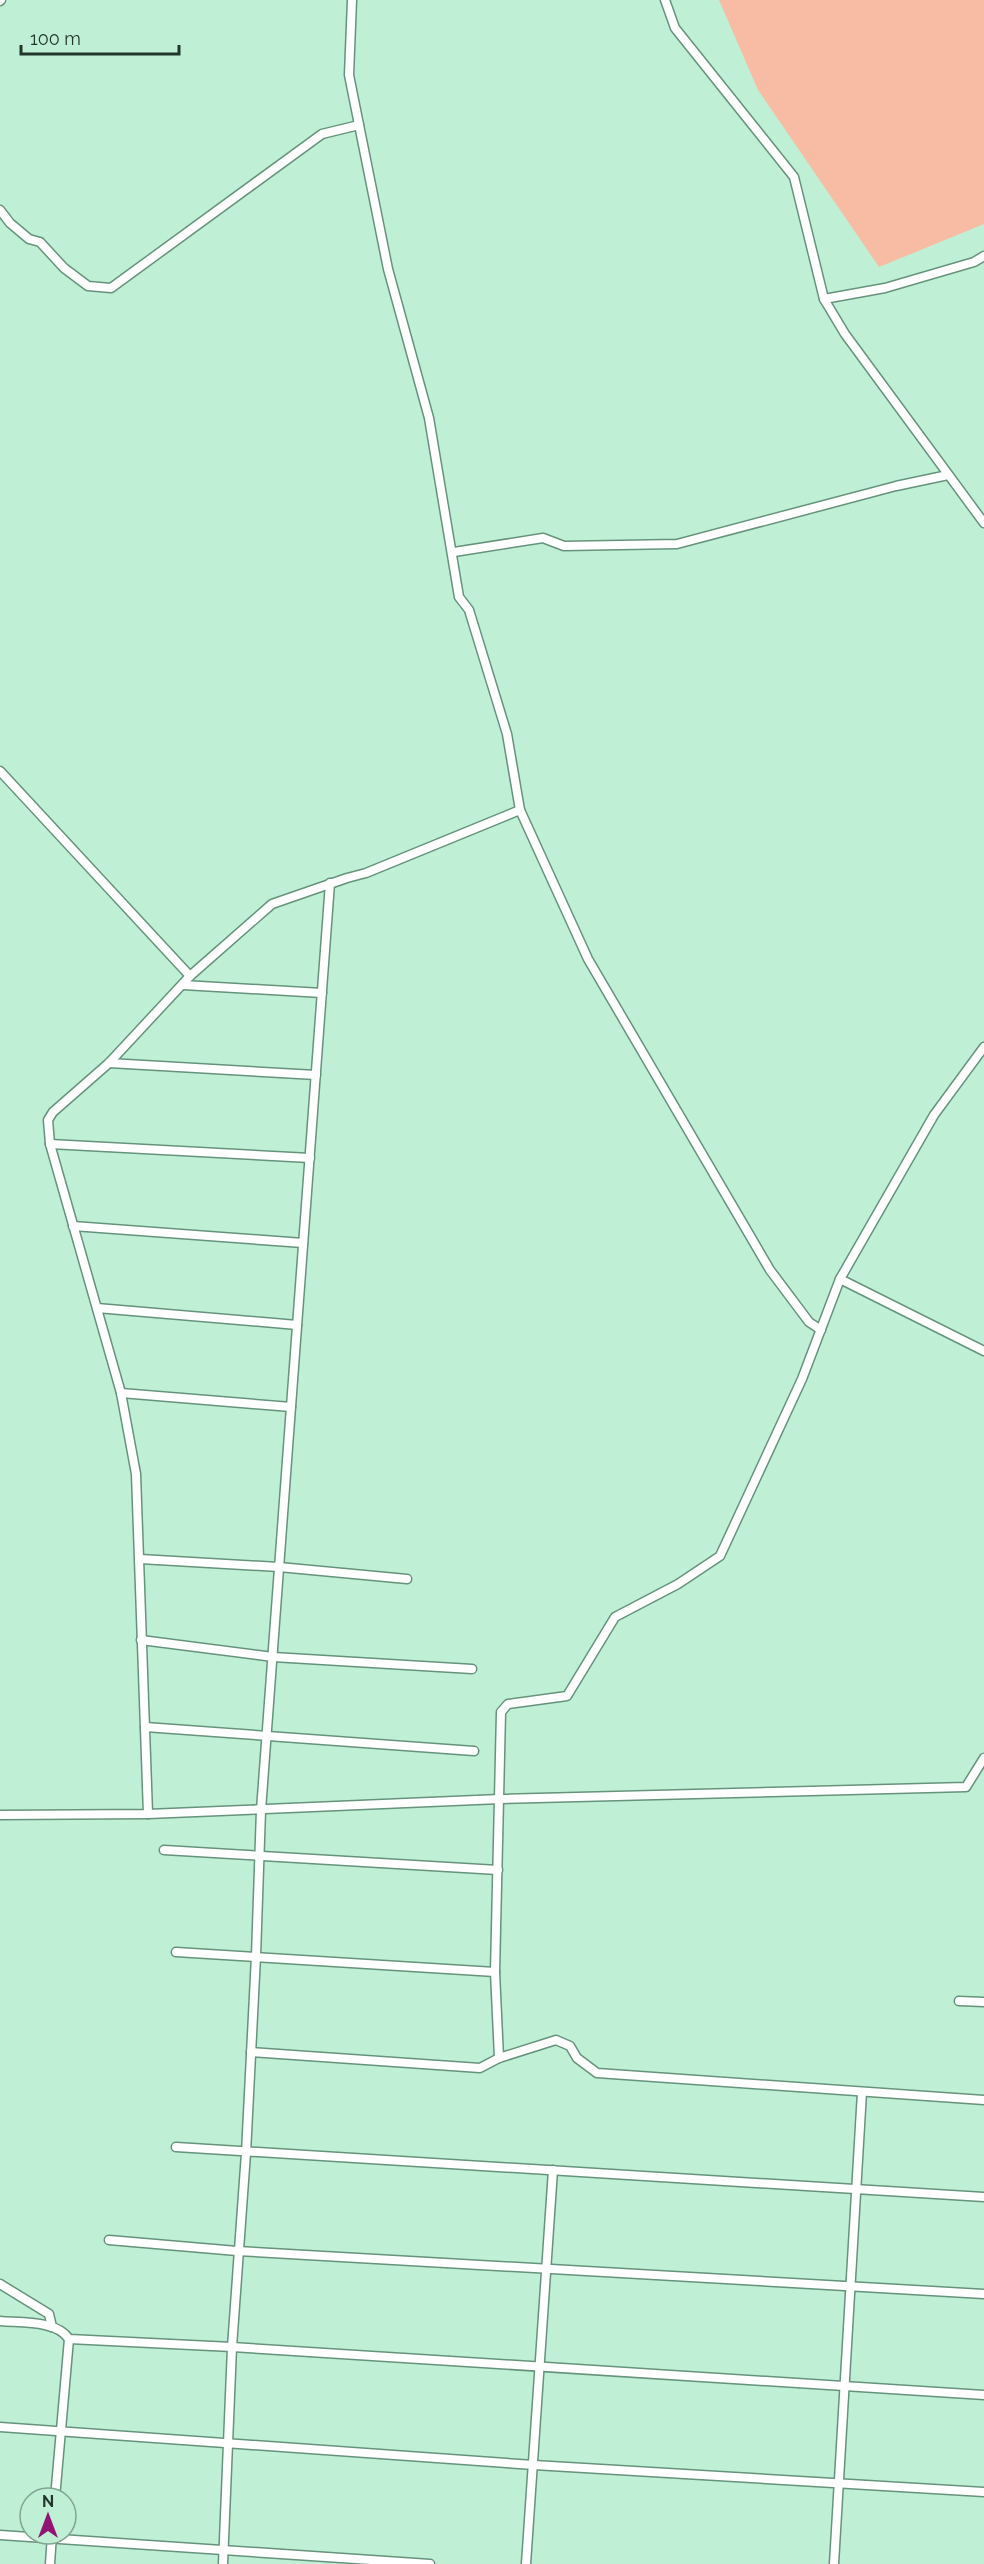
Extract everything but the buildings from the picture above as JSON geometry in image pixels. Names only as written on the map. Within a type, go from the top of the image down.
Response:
[{"type":"street","points":[[352,0],[349,75],[388,269],[429,418],[454,552],[459,597],[469,610],[507,734],[520,810],[588,959],[770,1270],[809,1322],[821,1330]]},
{"type":"street","points":[[665,0],[675,28],[794,177],[824,299],[845,334],[984,523]]},
{"type":"street","points":[[0,210],[29,239],[40,242],[64,268],[88,286],[111,288],[322,134],[359,125]]},
{"type":"street","points":[[824,299],[885,288],[974,262],[984,256]]},
{"type":"street","points":[[454,552],[543,538],[564,546],[677,544],[896,486],[948,475]]},
{"type":"street","points":[[0,771],[190,976]]},
{"type":"street","points":[[148,1814],[136,1474],[121,1393],[50,1144],[48,1120],[53,1112],[109,1062],[190,976],[272,904],[366,873],[520,810]]},
{"type":"street","points":[[223,2564],[237,2251],[246,2153],[256,1956],[261,1809],[330,883]]},
{"type":"street","points":[[183,986],[322,993]]},
{"type":"street","points":[[499,2058],[495,1972],[501,1712],[508,1704],[567,1696],[615,1617],[678,1584],[720,1556],[802,1379],[840,1279],[934,1115],[984,1047]]},
{"type":"street","points":[[109,1062],[316,1075]]},
{"type":"street","points":[[50,1144],[310,1158]]},
{"type":"street","points":[[73,1226],[303,1243]]},
{"type":"street","points":[[840,1279],[984,1351]]},
{"type":"street","points":[[97,1308],[297,1325]]},
{"type":"street","points":[[121,1393],[291,1407]]},
{"type":"street","points":[[140,1559],[279,1567],[407,1580]]},
{"type":"street","points":[[141,1640],[273,1657],[472,1669]]},
{"type":"street","points":[[145,1727],[267,1734],[474,1751]]},
{"type":"street","points":[[0,1815],[148,1814],[500,1799],[966,1787],[984,1758]]},
{"type":"street","points":[[164,1850],[498,1870]]},
{"type":"street","points":[[176,1952],[495,1972]]},
{"type":"street","points":[[959,2001],[984,2002]]},
{"type":"street","points":[[251,2052],[480,2068],[499,2058],[556,2040],[570,2046],[577,2058],[597,2073],[984,2100]]},
{"type":"street","points":[[834,2564],[836,2484],[852,2286],[855,2189],[862,2092]]},
{"type":"street","points":[[176,2147],[984,2197]]},
{"type":"street","points":[[526,2564],[553,2170]]},
{"type":"street","points":[[109,2240],[237,2251],[984,2294]]},
{"type":"street","points":[[0,2284],[49,2314],[52,2327]]},
{"type":"street","points":[[0,2321],[52,2327],[66,2334],[69,2339],[56,2486]]},
{"type":"street","points":[[69,2339],[232,2347],[984,2396]]},
{"type":"street","points":[[0,2427],[534,2465],[984,2492]]},
{"type":"street","points":[[0,2535],[18,2535]]},
{"type":"street","points":[[78,2538],[430,2564]]},
{"type":"street","points":[[50,2564],[51,2546]]},
{"type":"shaded area","points":[[719,0],[984,0],[984,224],[879,267],[758,90]]}]
